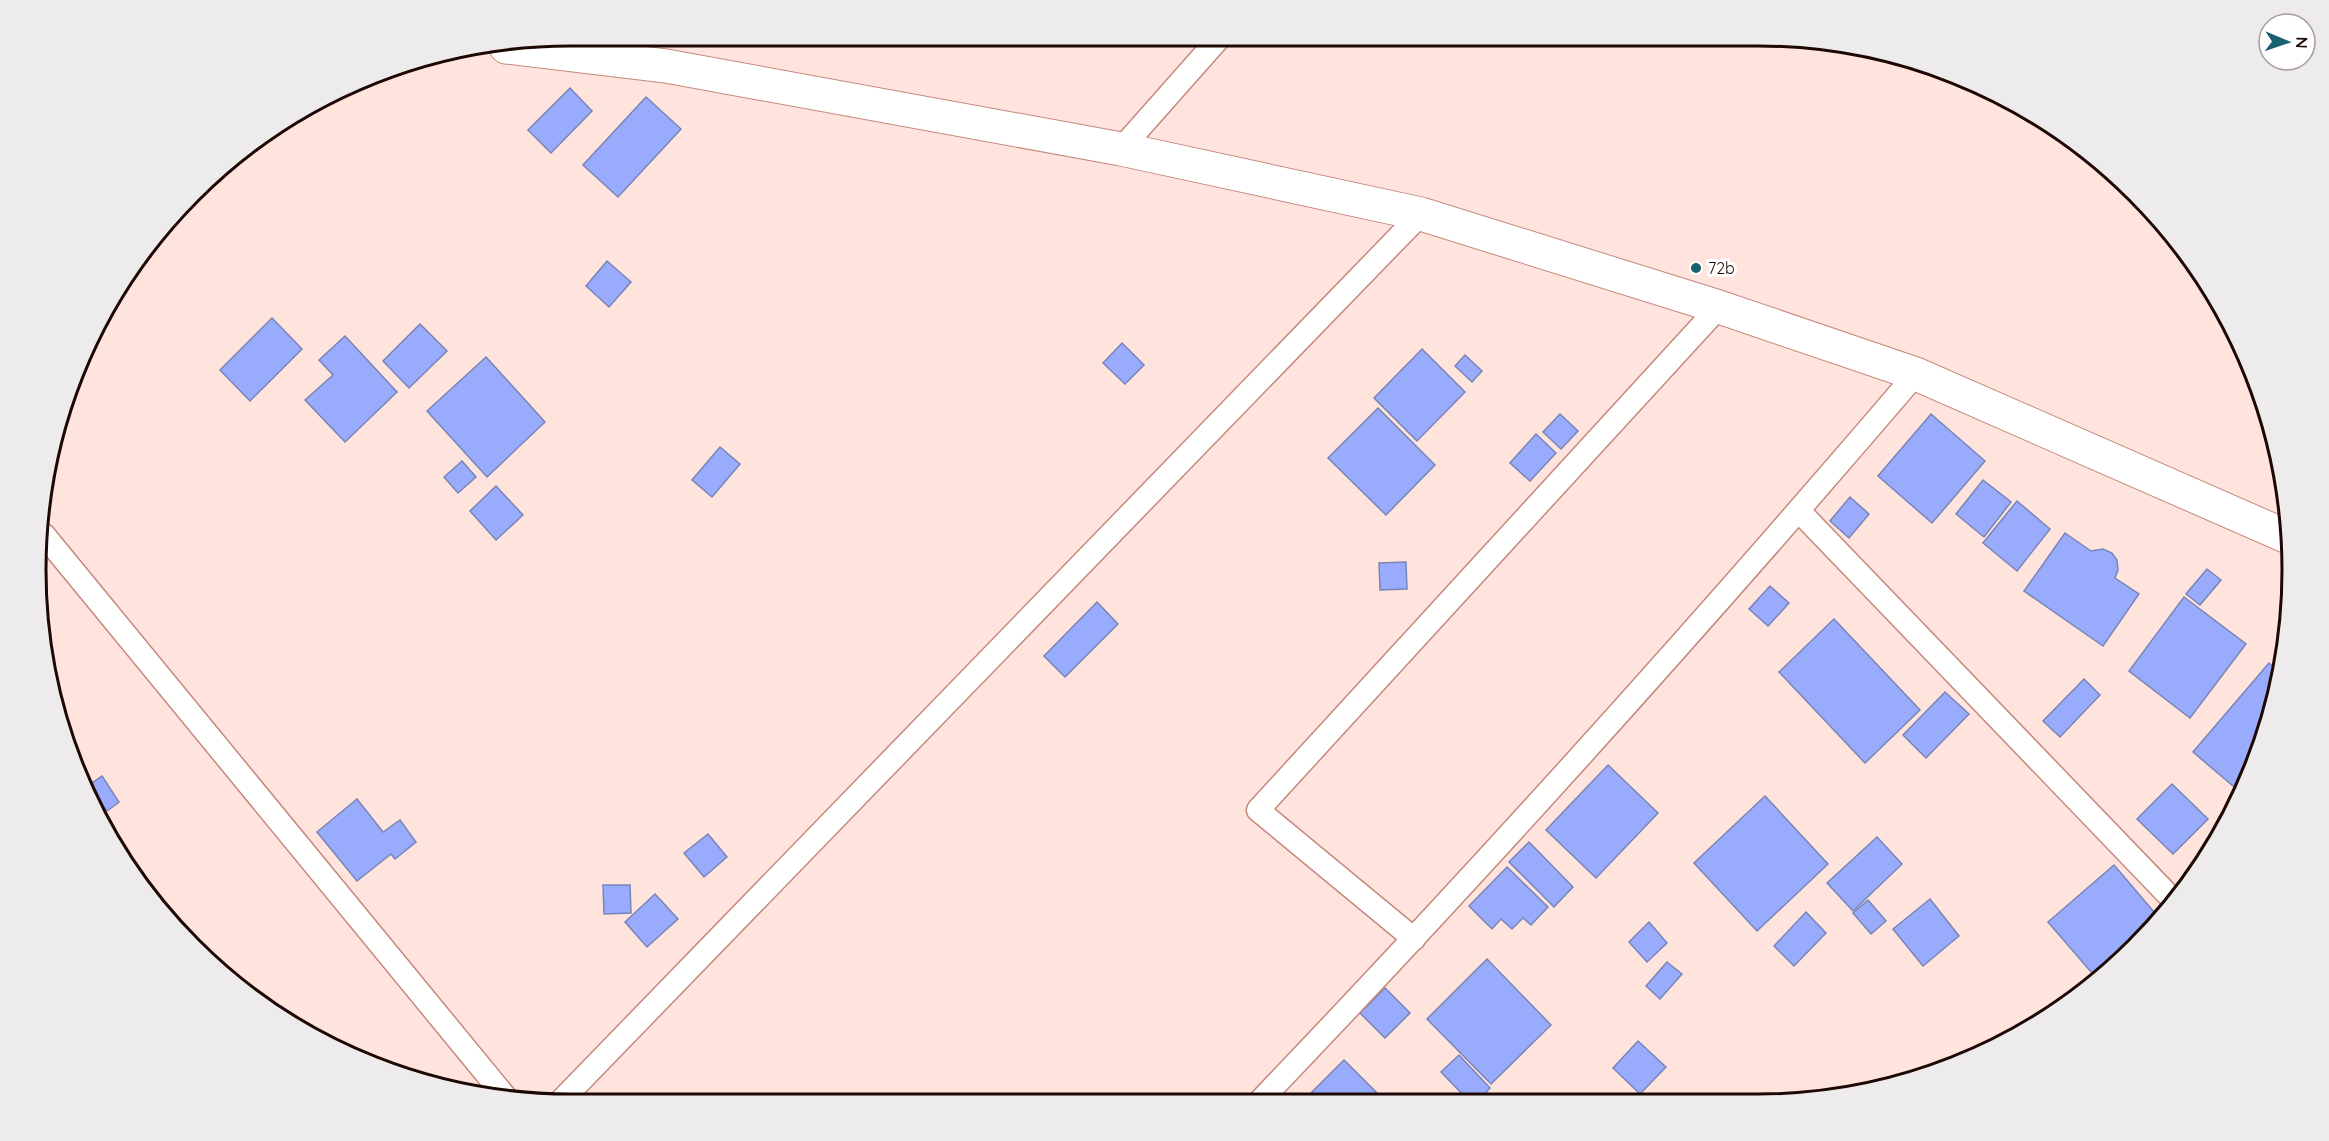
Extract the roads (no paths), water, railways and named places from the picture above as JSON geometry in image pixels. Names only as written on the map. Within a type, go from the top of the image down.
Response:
[{"type":"street","points":[[524,49],[666,66],[1121,149],[1421,214],[1719,307],[1916,374],[2281,534]]},
{"type":"lane","points":[[1121,149],[1212,46]]},
{"type":"lane","points":[[568,1094],[1421,214]]},
{"type":"lane","points":[[1414,939],[1258,810],[1719,307]]},
{"type":"lane","points":[[1267,1094],[1414,939],[1799,511],[1916,374]]},
{"type":"lane","points":[[1799,511],[2169,895]]},
{"type":"lane","points":[[48,541],[499,1090]]},
{"type":"place","name":"72b","points":[[1696,268]]}]
